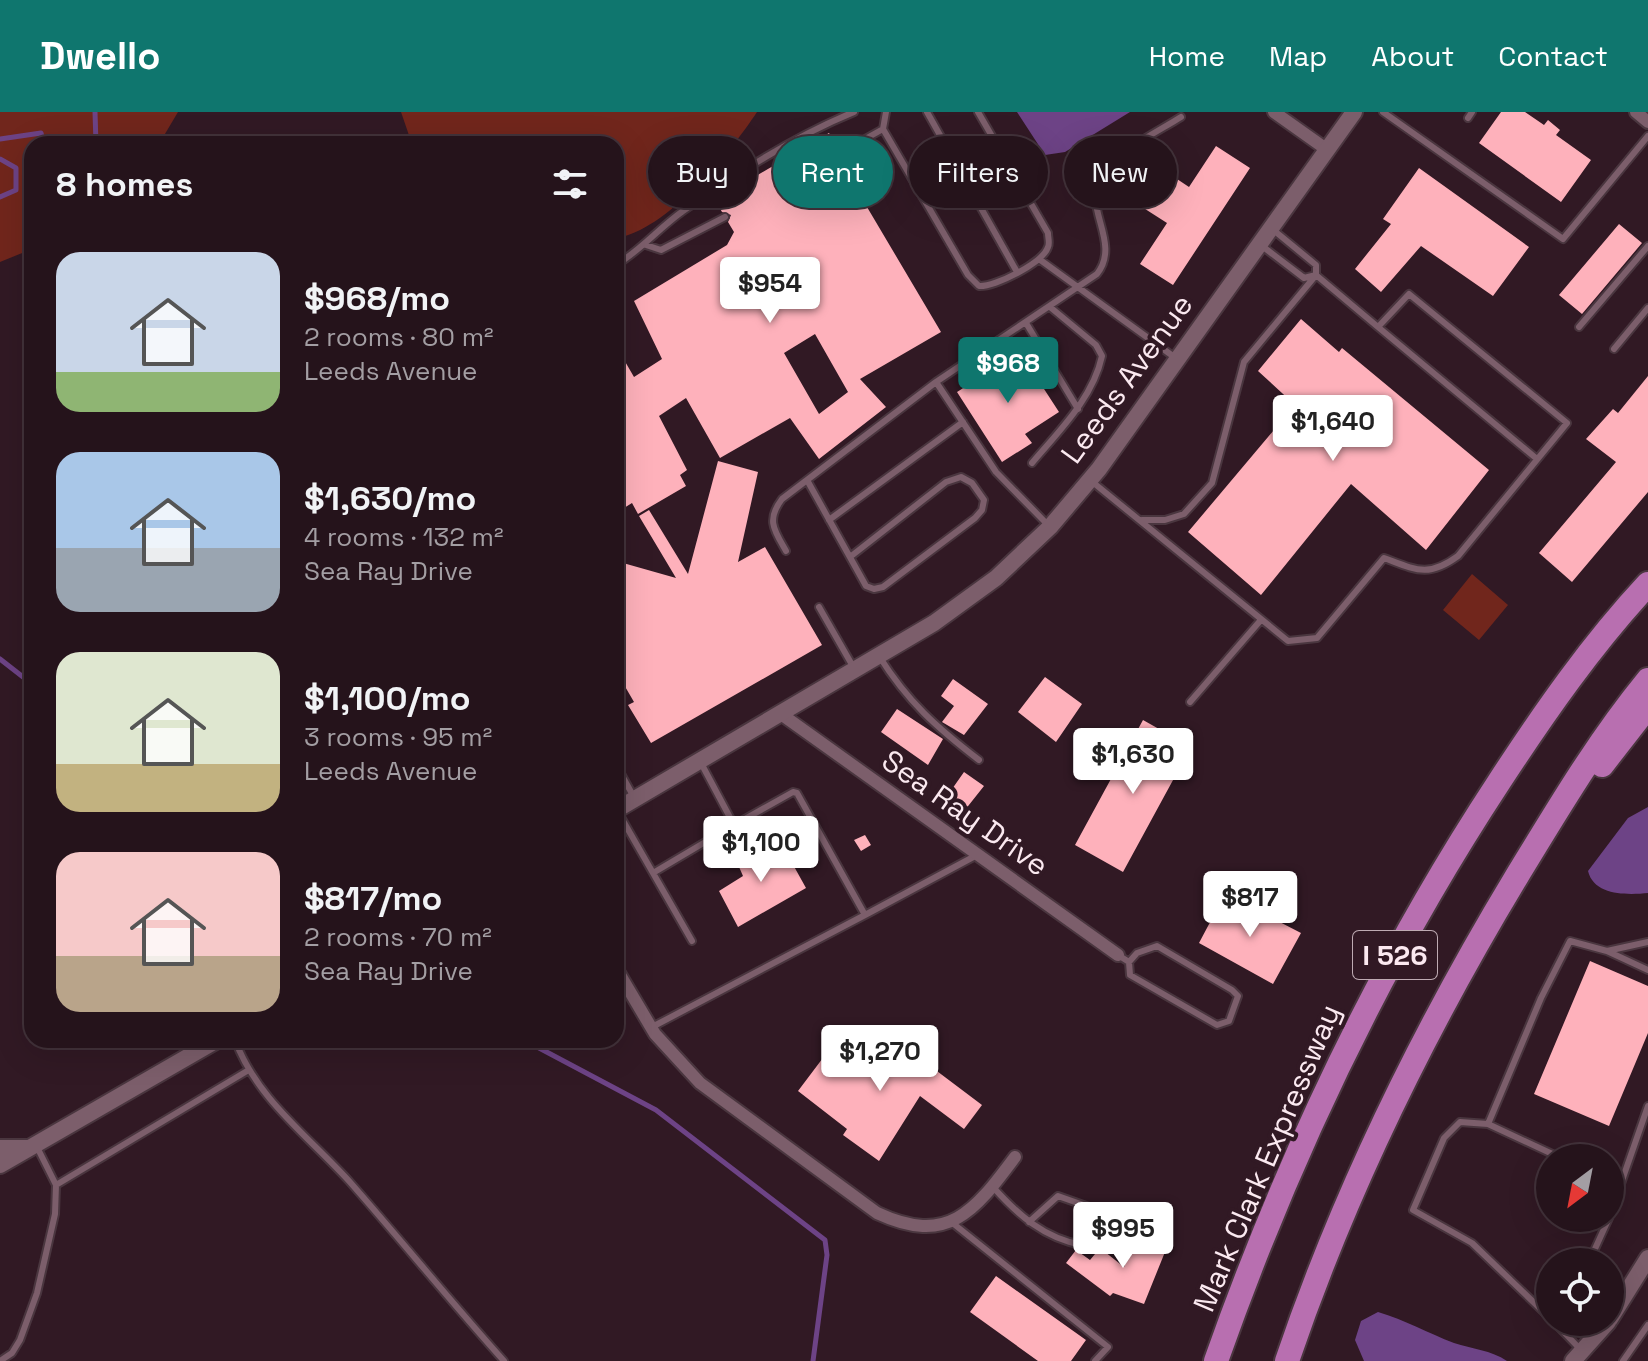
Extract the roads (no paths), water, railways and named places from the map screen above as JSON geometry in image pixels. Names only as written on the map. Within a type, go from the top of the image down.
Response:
[{"type":"highway","name":"Mark Clark Expressway","points":[[1216,1361],[1277,1199],[1324,1090],[1406,935],[1468,829],[1529,736],[1647,585]]},
{"type":"highway","name":"I 526","points":[[1287,1361],[1394,1096],[1462,968],[1528,857],[1612,723],[1648,680]]},
{"type":"highway","points":[[1528,857],[1648,706]]},
{"type":"street","points":[[1274,112],[1326,149]]},
{"type":"street","name":"Leeds Avenue","points":[[624,805],[934,623],[996,578],[1050,527],[1090,480],[1354,112]]},
{"type":"street","points":[[1636,112],[1648,122]]},
{"type":"street","name":"Sea Ray Drive","points":[[781,714],[1124,959]]},
{"type":"street","points":[[624,981],[651,1027],[700,1083],[877,1213],[905,1226],[930,1228],[950,1221],[984,1198],[1015,1157]]},
{"type":"street","points":[[0,1165],[203,1048]]},
{"type":"street","points":[[0,1148],[33,1146]]},
{"type":"street","points":[[1624,1297],[1648,1258]]},
{"type":"street","points":[[1578,1356],[1596,1336]]},
{"type":"lane","points":[[624,260],[646,245],[680,213],[801,134],[854,112]]},
{"type":"lane","points":[[886,112],[883,129],[968,275],[979,286],[992,287],[1039,259],[1048,247],[1048,233],[978,112]]},
{"type":"lane","points":[[927,112],[1017,272]]},
{"type":"lane","points":[[1383,112],[1563,239],[1648,136]]},
{"type":"lane","points":[[786,551],[772,526],[772,512],[782,499],[936,382],[1079,288],[1105,264],[1108,249],[1094,194],[1099,177],[1108,165],[1181,117]]},
{"type":"lane","points":[[870,136],[883,129]]},
{"type":"lane","points":[[646,245],[661,250],[725,217]]},
{"type":"lane","points":[[1142,520],[1165,520],[1184,514],[1212,483],[1244,362],[1316,275],[1316,265],[1271,228]]},
{"type":"lane","points":[[1259,243],[1304,278],[1316,275]]},
{"type":"lane","points":[[1579,327],[1648,246]]},
{"type":"lane","points":[[1039,259],[1177,359]]},
{"type":"lane","points":[[1316,275],[1537,459]]},
{"type":"lane","points":[[1090,480],[1288,641],[1317,638],[1384,558],[1419,571],[1440,569],[1458,556],[1567,423],[1409,294],[1378,327]]},
{"type":"lane","points":[[1032,463],[1078,409],[1099,370],[1102,356],[1096,345],[1050,307]]},
{"type":"lane","points":[[1614,349],[1648,308]]},
{"type":"lane","points":[[1026,323],[1078,409]]},
{"type":"lane","points":[[936,382],[996,472],[1050,527]]},
{"type":"lane","points":[[829,520],[963,422]]},
{"type":"lane","points":[[807,480],[866,586],[874,589],[883,587],[975,518],[982,510],[984,500],[972,483],[961,477],[946,482],[850,557]]},
{"type":"lane","points":[[819,607],[855,670]]},
{"type":"lane","points":[[1190,702],[1260,621]]},
{"type":"lane","points":[[879,656],[904,695],[934,725],[979,760]]},
{"type":"lane","points":[[700,761],[734,825]]},
{"type":"lane","points":[[624,779],[635,799]]},
{"type":"lane","points":[[653,873],[793,792],[797,793],[865,915]]},
{"type":"lane","points":[[624,824],[692,941]]},
{"type":"lane","points":[[651,1027],[977,855]]},
{"type":"lane","points":[[1488,1124],[1541,998],[1570,941],[1607,951],[1648,970]]},
{"type":"lane","points":[[1607,951],[1648,942]]},
{"type":"lane","points":[[1157,946],[1232,990],[1238,996],[1238,1005],[1229,1021],[1217,1025],[1130,975],[1124,959],[1157,946]]},
{"type":"lane","points":[[238,1048],[247,1071],[271,1102],[346,1178],[504,1361]]},
{"type":"lane","points":[[56,1185],[247,1071]]},
{"type":"lane","points":[[1624,1175],[1648,1106]]},
{"type":"lane","points":[[1536,1146],[1488,1124],[1460,1122],[1444,1138],[1413,1210],[1472,1243],[1536,1303]]},
{"type":"lane","points":[[0,1361],[12,1353],[20,1340],[52,1240],[56,1185],[33,1146]]},
{"type":"lane","points":[[993,1187],[1029,1222],[1047,1235],[1082,1245],[1107,1220],[1106,1213],[1095,1207],[1058,1196],[1029,1222]]},
{"type":"lane","points":[[950,1221],[1108,1347],[1095,1361]]},
{"type":"lane","points":[[1623,1361],[1648,1325]]},
{"type":"lane","points":[[1565,1336],[1578,1356]]},
{"type":"waterway","points":[[95,112],[96,136]]},
{"type":"waterway","points":[[0,139],[41,133],[42,136]]},
{"type":"waterway","points":[[0,159],[16,168],[16,190],[0,197]]},
{"type":"waterway","points":[[0,659],[24,678]]},
{"type":"waterway","points":[[539,1048],[656,1110],[825,1240],[827,1255],[813,1361]]}]
